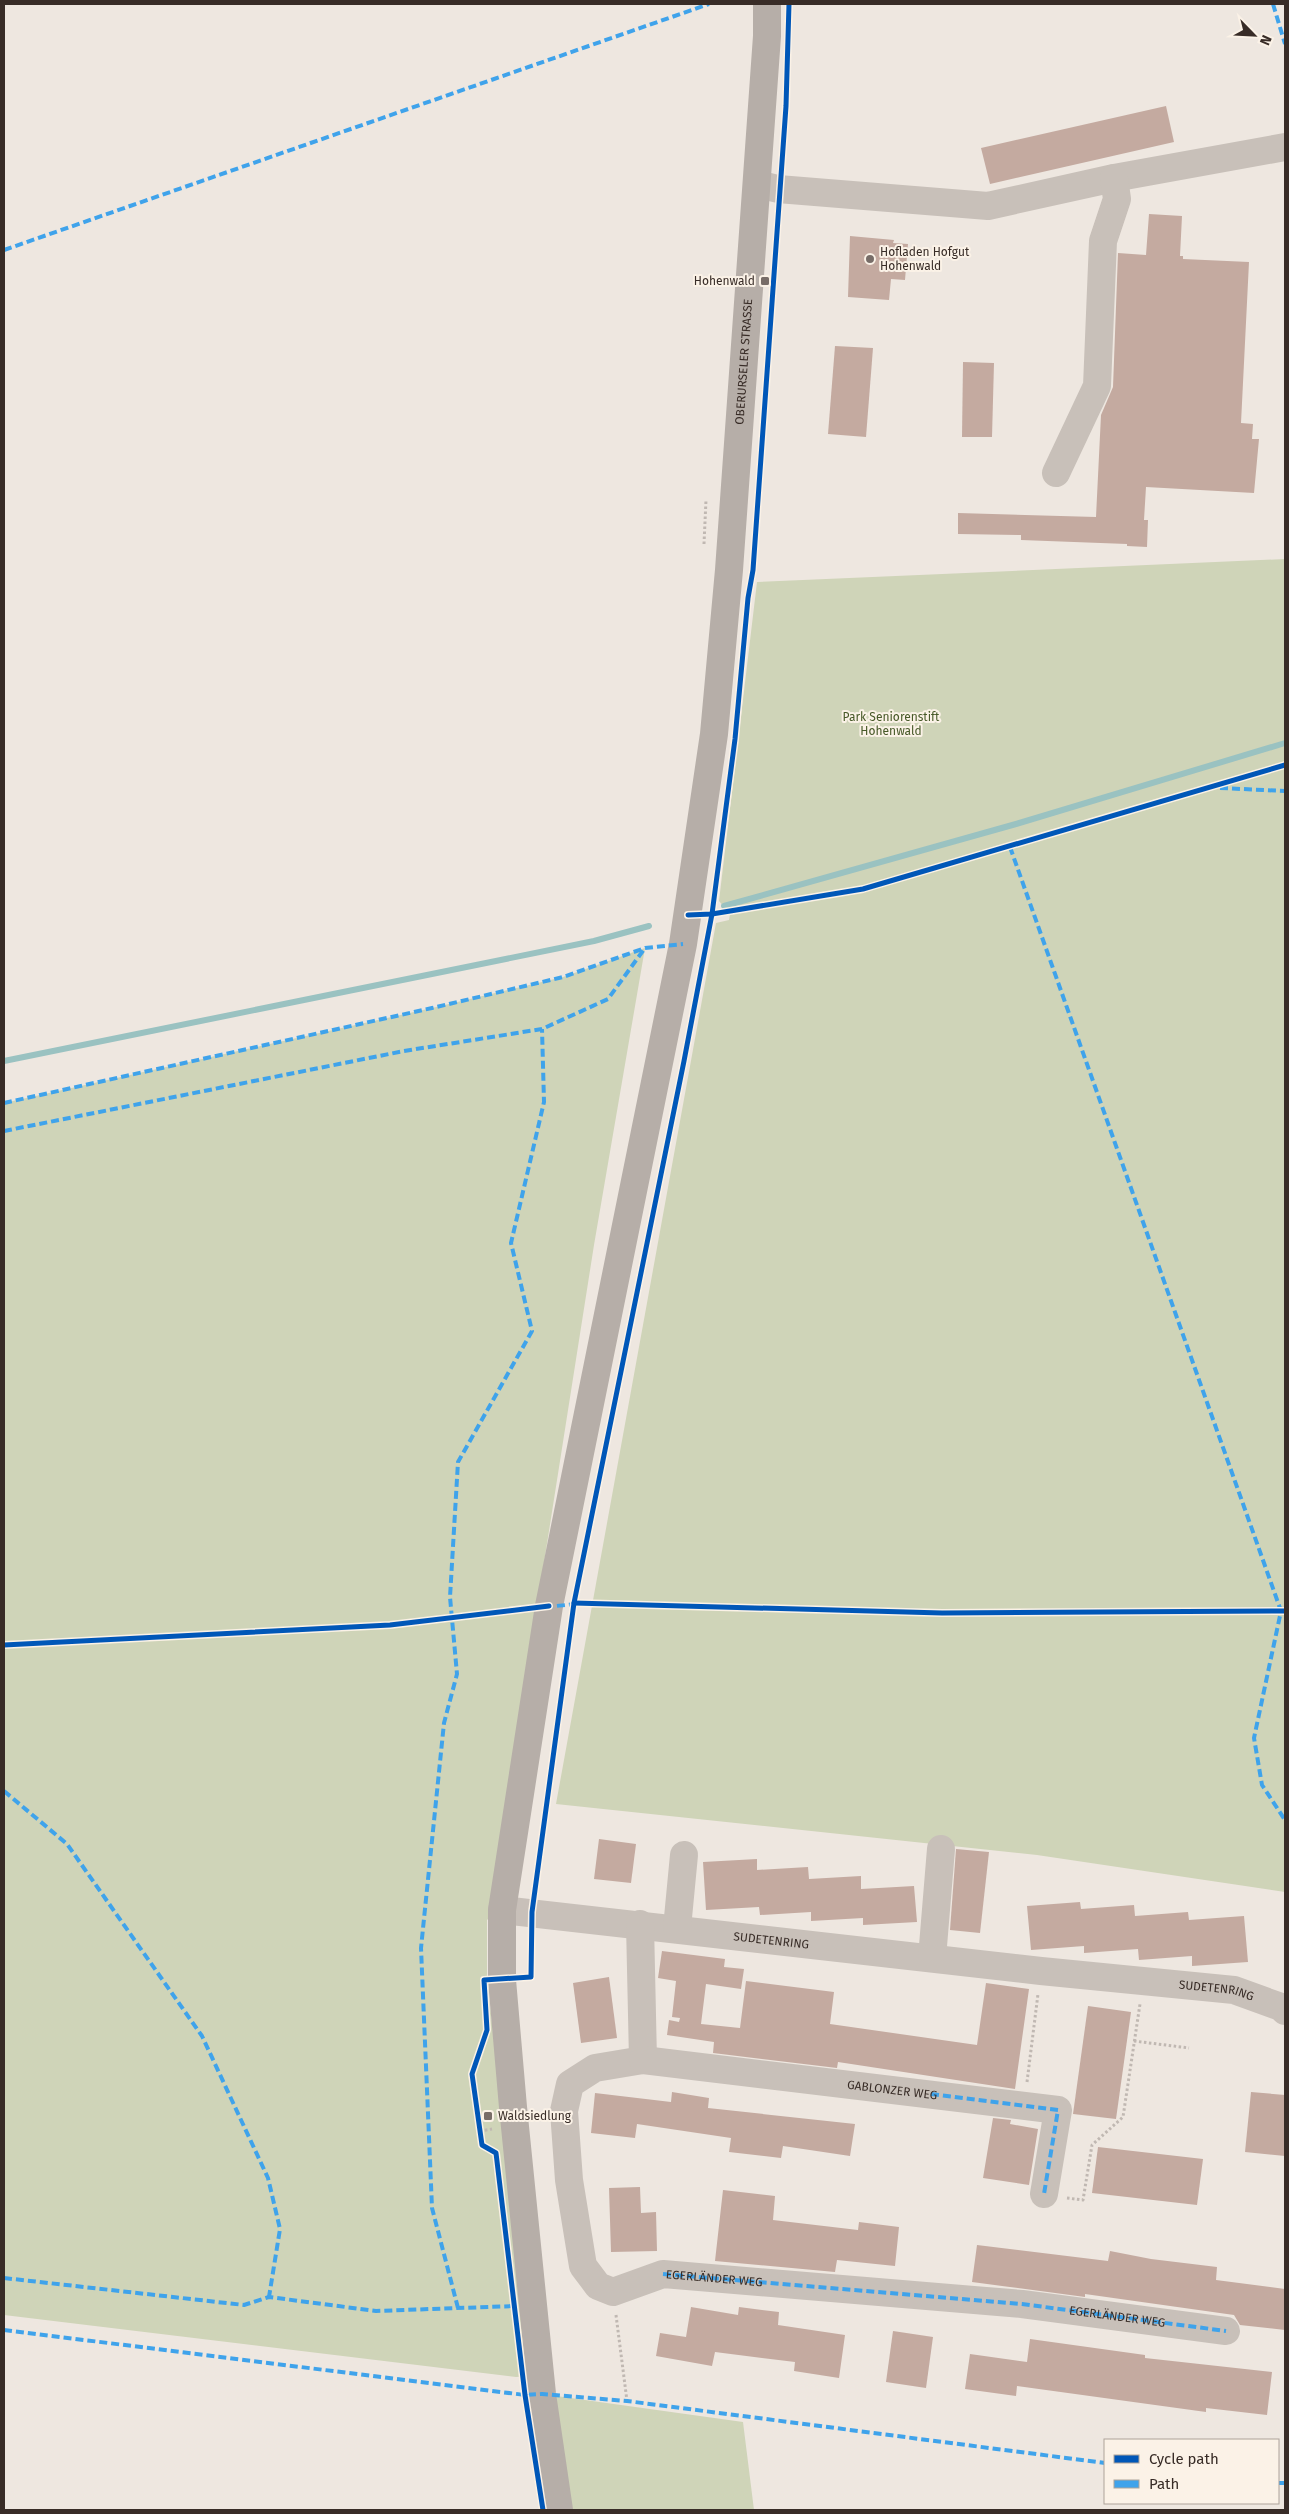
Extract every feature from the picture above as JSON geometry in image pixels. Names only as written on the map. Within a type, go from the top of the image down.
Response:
[{"type":"main road","name":"OBERURSELER STRASSE","points":[[559,2510],[542,2394],[513,2107],[502,1980],[502,1910],[549,1606],[686,924],[714,734],[729,570],[767,36],[767,4]]},
{"type":"street","points":[[757,184],[778,188],[988,206],[1114,178],[1285,147]]},
{"type":"street","points":[[1056,473],[1097,386],[1103,241],[1117,199],[1114,178]]},
{"type":"street","points":[[932,1958],[941,1849]]},
{"type":"street","points":[[677,1928],[684,1855]]},
{"type":"street","name":"SUDETENRING","points":[[502,1910],[677,1928],[1041,1971],[1234,1990],[1281,2007],[1285,2011]]},
{"type":"street","points":[[613,2292],[598,2286],[583,2266],[569,2180],[564,2111],[570,2084],[595,2068],[643,2060],[640,1924]]},
{"type":"street","name":"GABLONZER WEG","points":[[643,2060],[1058,2110],[1044,2194]]},
{"type":"street","name":"EGERLÄNDER WEG","points":[[613,2292],[664,2274],[1022,2304],[1226,2331]]},
{"type":"path","points":[[1024,2105],[1041,1971]]},
{"type":"path","points":[[1044,2194],[1083,2200],[1092,2145],[1123,2117],[1143,1981]]},
{"type":"path","points":[[1134,2042],[1189,2048]]},
{"type":"path","points":[[613,2292],[627,2401]]},
{"type":"green space","name":"Park Seniorenstift Hohenwald","points":[[1285,559],[1285,1892],[1037,1855],[556,1804],[716,923],[729,920],[730,914],[719,901],[757,582]]},
{"type":"green space","points":[[645,948],[594,1245],[492,1893],[492,1915],[487,1920],[487,1977],[530,2376],[516,2377],[4,2315],[4,1103],[563,977]]},
{"type":"green space","points":[[542,2394],[743,2422],[754,2510],[559,2510]]},
{"type":"building","points":[[1166,106],[1174,142],[990,184],[981,148]]},
{"type":"building","points":[[1149,214],[1182,216],[1180,256],[1183,256],[1183,259],[1249,262],[1241,423],[1253,424],[1252,439],[1259,439],[1254,493],[1146,487],[1144,520],[1148,520],[1147,547],[1127,546],[1127,544],[1021,540],[1021,535],[958,534],[958,513],[1096,517],[1101,415],[1113,387],[1118,253],[1146,255]]},
{"type":"building","points":[[850,236],[894,240],[893,243],[908,244],[905,280],[891,279],[889,300],[848,297]]},
{"type":"building","points":[[835,346],[873,348],[866,437],[828,434]]},
{"type":"building","points":[[963,362],[994,363],[992,437],[962,437]]},
{"type":"building","points":[[599,1839],[636,1844],[631,1883],[594,1879]]},
{"type":"building","points":[[956,1849],[989,1852],[980,1933],[950,1930]]},
{"type":"building","points":[[757,1859],[757,1870],[808,1867],[809,1879],[861,1876],[861,1889],[914,1886],[917,1922],[863,1925],[863,1918],[811,1921],[811,1912],[760,1915],[759,1907],[706,1910],[703,1862]]},
{"type":"building","points":[[1080,1902],[1081,1909],[1134,1905],[1135,1916],[1188,1912],[1189,1920],[1244,1916],[1248,1962],[1192,1966],[1192,1956],[1139,1960],[1138,1949],[1084,1953],[1084,1946],[1031,1950],[1027,1906]]},
{"type":"building","points":[[662,1951],[725,1959],[724,1967],[744,1969],[741,1989],[706,1984],[701,2024],[740,2028],[746,1981],[834,1992],[830,2024],[977,2045],[986,1983],[1029,1989],[1015,2089],[838,2062],[837,2068],[713,2053],[714,2042],[667,2035],[669,2020],[679,2022],[680,2018],[672,2017],[676,1981],[658,1978]]},
{"type":"building","points":[[609,1977],[617,2038],[581,2043],[573,1983]]},
{"type":"building","points":[[1088,2006],[1131,2012],[1116,2119],[1073,2114]]},
{"type":"building","points":[[672,2092],[709,2098],[708,2108],[855,2124],[850,2156],[783,2146],[781,2158],[729,2152],[731,2138],[637,2124],[635,2138],[591,2133],[595,2093],[671,2102]]},
{"type":"building","points":[[1251,2092],[1285,2095],[1285,2156],[1245,2152]]},
{"type":"building","points":[[993,2118],[1011,2120],[1010,2124],[1038,2129],[1029,2185],[983,2178]]},
{"type":"building","points":[[1098,2147],[1203,2159],[1197,2205],[1092,2193]]},
{"type":"building","points":[[640,2187],[641,2213],[656,2212],[657,2251],[611,2252],[609,2188]]},
{"type":"building","points":[[723,2190],[775,2196],[773,2220],[858,2230],[859,2222],[899,2227],[895,2266],[837,2260],[835,2272],[715,2261]]},
{"type":"building","points":[[977,2245],[1108,2261],[1110,2251],[1151,2259],[1217,2267],[1216,2280],[1285,2289],[1285,2330],[1240,2325],[1234,2315],[1085,2294],[1085,2297],[972,2282]]},
{"type":"building","points":[[691,2307],[738,2315],[739,2307],[779,2312],[778,2325],[845,2335],[839,2378],[794,2371],[795,2362],[715,2352],[712,2366],[656,2356],[660,2333],[686,2337]]},
{"type":"building","points":[[893,2331],[933,2337],[926,2388],[886,2382]]},
{"type":"building","points":[[1030,2339],[1145,2355],[1145,2358],[1272,2372],[1267,2415],[1206,2408],[1206,2412],[1017,2386],[1016,2396],[965,2389],[970,2354],[1027,2362]]},
{"type":"waterway","points":[[724,906],[1016,824],[1285,743]]},
{"type":"waterway","points":[[4,1061],[594,941],[649,926]]},
{"type":"marked path","points":[[4,250],[709,4]]},
{"type":"marked path","points":[[1273,4],[1285,44]]},
{"type":"marked path","points":[[1220,788],[1285,791]]},
{"type":"marked path","points":[[1010,847],[1281,1611],[1254,1738],[1262,1785],[1285,1820]]},
{"type":"marked path","points":[[4,1103],[432,1008],[563,977],[645,948],[683,944]]},
{"type":"marked path","points":[[4,1131],[404,1051],[542,1029],[608,999],[645,948]]},
{"type":"marked path","points":[[458,2308],[432,2208],[421,1948],[444,1723],[457,1674],[450,1597],[458,1462],[532,1331],[511,1243],[544,1102],[542,1029]]},
{"type":"marked path","points":[[545,1607],[577,1604]]},
{"type":"marked path","points":[[4,1791],[67,1844],[202,2036],[268,2178],[280,2229],[269,2297]]},
{"type":"marked path","points":[[931,2094],[1058,2110],[1044,2194]]},
{"type":"marked path","points":[[663,2274],[1022,2304],[1226,2331]]},
{"type":"marked path","points":[[4,2278],[244,2305],[269,2297],[376,2311],[515,2306]]},
{"type":"marked path","points":[[4,2330],[525,2395],[542,2394],[627,2401],[1104,2463]]},
{"type":"marked path","points":[[1279,2483],[1285,2483]]},
{"type":"cycle path","points":[[543,2510],[525,2395],[496,2153],[482,2145],[472,2074],[487,2030],[484,1980],[531,1977],[532,1912],[574,1603],[712,914],[735,739],[748,598],[753,570],[786,106],[789,4]]},
{"type":"cycle path","points":[[688,915],[712,914],[863,889],[1285,765]]},
{"type":"cycle path","points":[[574,1603],[942,1613],[1285,1611]]},
{"type":"cycle path","points":[[4,1645],[390,1625],[549,1606]]},
{"type":"place","name":"Hofladen Hofgut Hohenwald","points":[[870,259]]},
{"type":"place","name":"Hohenwald","points":[[765,281]]},
{"type":"place","name":"Waldsiedlung","points":[[488,2116]]}]
